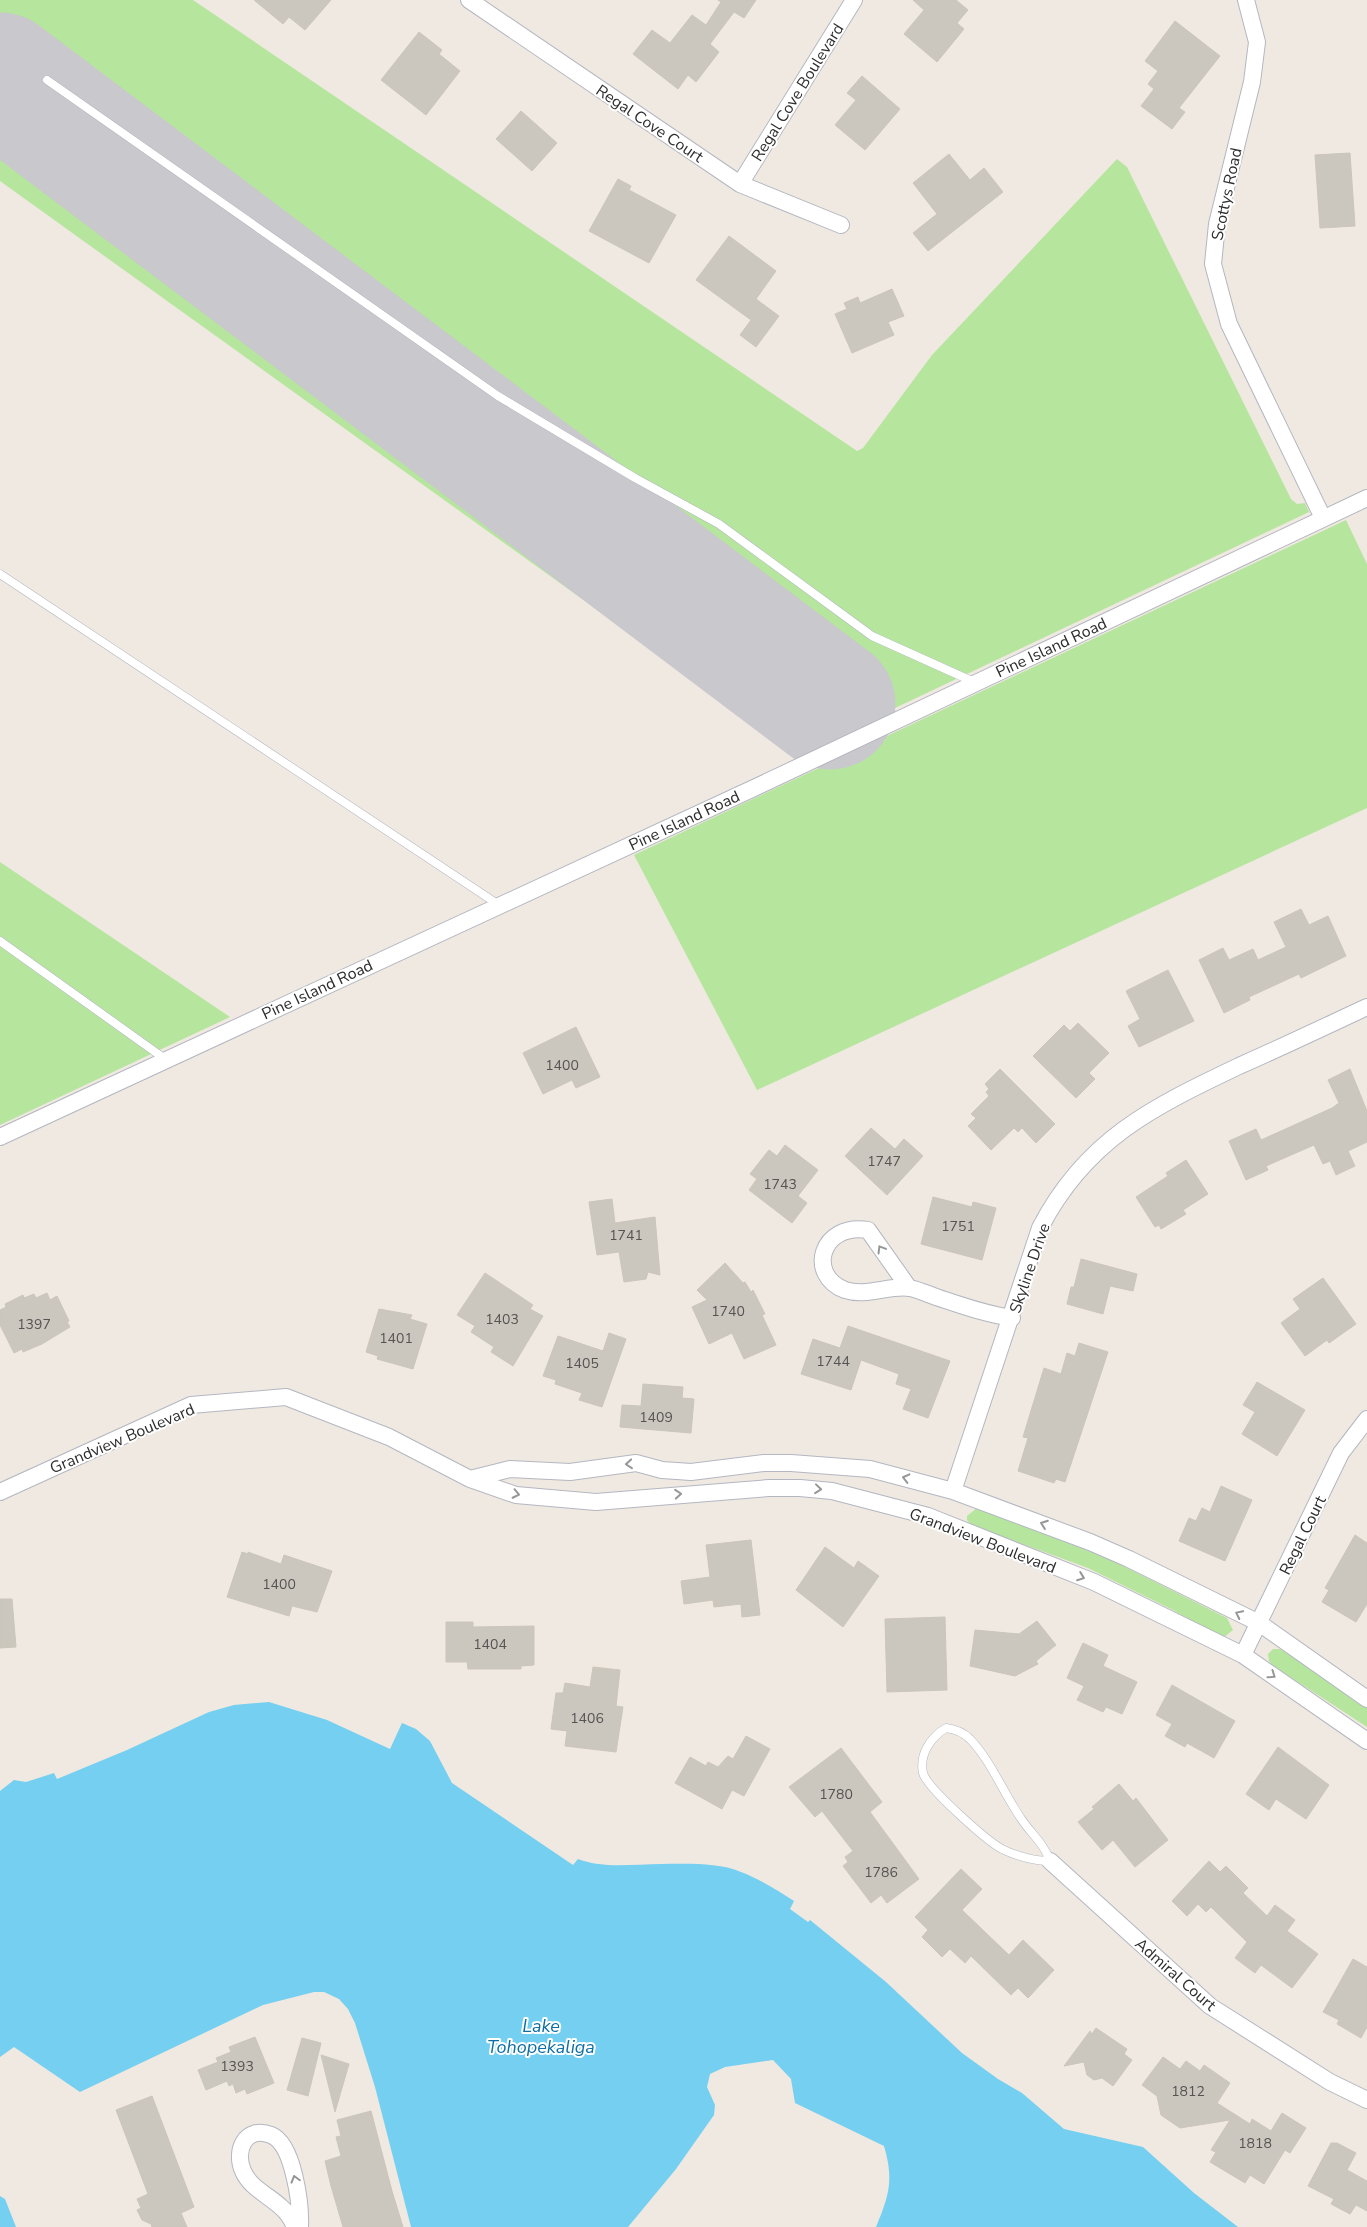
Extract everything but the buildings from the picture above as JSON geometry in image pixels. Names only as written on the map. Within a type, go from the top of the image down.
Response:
[{"type":"street","name":"Regal Cove Court","points":[[469,0],[740,184],[841,225]]},
{"type":"street","name":"Regal Cove Boulevard","points":[[740,184],[854,0]]},
{"type":"street","name":"Scottys Road","points":[[1246,0],[1257,42],[1252,82],[1217,224],[1213,264],[1229,324],[1323,518]]},
{"type":"street","name":"Pine Island Road","points":[[0,1138],[165,1059],[976,683],[1367,498]]},
{"type":"street","name":"Skyline Drive","points":[[953,1491],[1012,1318],[1040,1228],[1055,1200],[1076,1173],[1108,1140],[1168,1100],[1367,1007]]},
{"type":"street","points":[[909,1288],[868,1230],[846,1230],[833,1237],[824,1251],[822,1260],[828,1276],[846,1290],[858,1292],[909,1288],[988,1315],[1012,1318]]},
{"type":"street","name":"Grandview Boulevard","points":[[0,1492],[191,1405],[286,1397],[389,1437],[470,1479],[516,1495],[596,1502],[769,1488],[832,1491],[939,1519],[1011,1550],[1094,1582],[1243,1655],[1367,1741]]},
{"type":"street","name":"Regal Court","points":[[1243,1655],[1341,1454],[1367,1419]]},
{"type":"street","name":"Grandview Boulevard","points":[[470,1479],[510,1469],[570,1472],[636,1463],[662,1470],[691,1472],[764,1463],[791,1463],[870,1469],[953,1491],[1090,1542],[1259,1623],[1367,1699]]},
{"type":"street","name":"Admiral Court","points":[[1050,1861],[1210,2006],[1330,2082],[1367,2100]]},
{"type":"street","points":[[295,2227],[282,2208],[249,2181],[244,2173],[239,2150],[243,2142],[252,2135],[261,2133],[272,2135],[284,2146],[296,2181],[301,2212],[300,2227]]},
{"type":"lane","points":[[47,80],[498,396],[718,524],[872,636],[976,683]]},
{"type":"lane","points":[[0,574],[499,905]]},
{"type":"lane","points":[[0,941],[165,1059]]},
{"type":"lane","points":[[946,1728],[954,1729],[969,1738],[982,1754],[1021,1819],[1046,1848],[1050,1861],[1038,1861],[1003,1849],[988,1840],[931,1787],[923,1775],[922,1763],[928,1744],[935,1735],[946,1728]]},
{"type":"green space","points":[[0,0],[193,0],[857,451],[863,448],[932,355],[1117,159],[1127,167],[1291,499],[1297,504],[1305,503],[1309,512],[798,754],[0,181]]},
{"type":"green space","points":[[1346,520],[1367,564],[1367,808],[757,1090],[634,855]]},
{"type":"green space","points":[[0,862],[230,1017],[0,1125]]},
{"type":"green space","points":[[977,1508],[1107,1558],[1227,1618],[1233,1630],[1224,1637],[1217,1635],[1171,1609],[1088,1568],[971,1525],[967,1520],[967,1516]]},
{"type":"green space","points":[[1273,1649],[1280,1649],[1367,1704],[1367,1727],[1272,1665],[1268,1654]]},
{"type":"water","name":"Lake Tohopekaliga","points":[[269,1702],[327,1720],[390,1749],[402,1723],[416,1729],[430,1741],[452,1783],[573,1865],[578,1859],[608,1865],[701,1864],[732,1869],[761,1881],[794,1901],[790,1909],[808,1922],[810,1920],[886,1982],[962,2053],[998,2079],[1022,2093],[1064,2129],[1143,2147],[1194,2193],[1238,2227],[876,2227],[889,2188],[889,2169],[884,2146],[795,2103],[791,2079],[773,2060],[725,2067],[710,2074],[707,2087],[715,2105],[714,2115],[676,2169],[628,2227],[411,2227],[375,2087],[355,2023],[348,2009],[339,1999],[324,1992],[314,1992],[263,2005],[80,2092],[14,2047],[0,2057],[0,1791],[14,1780],[26,1782],[54,1773],[57,1779],[127,1750],[209,1712],[234,1705]]},
{"type":"water","points":[[0,2196],[5,2199],[16,2227],[0,2227]]},
{"type":"runway","points":[[0,78],[830,704]]}]
